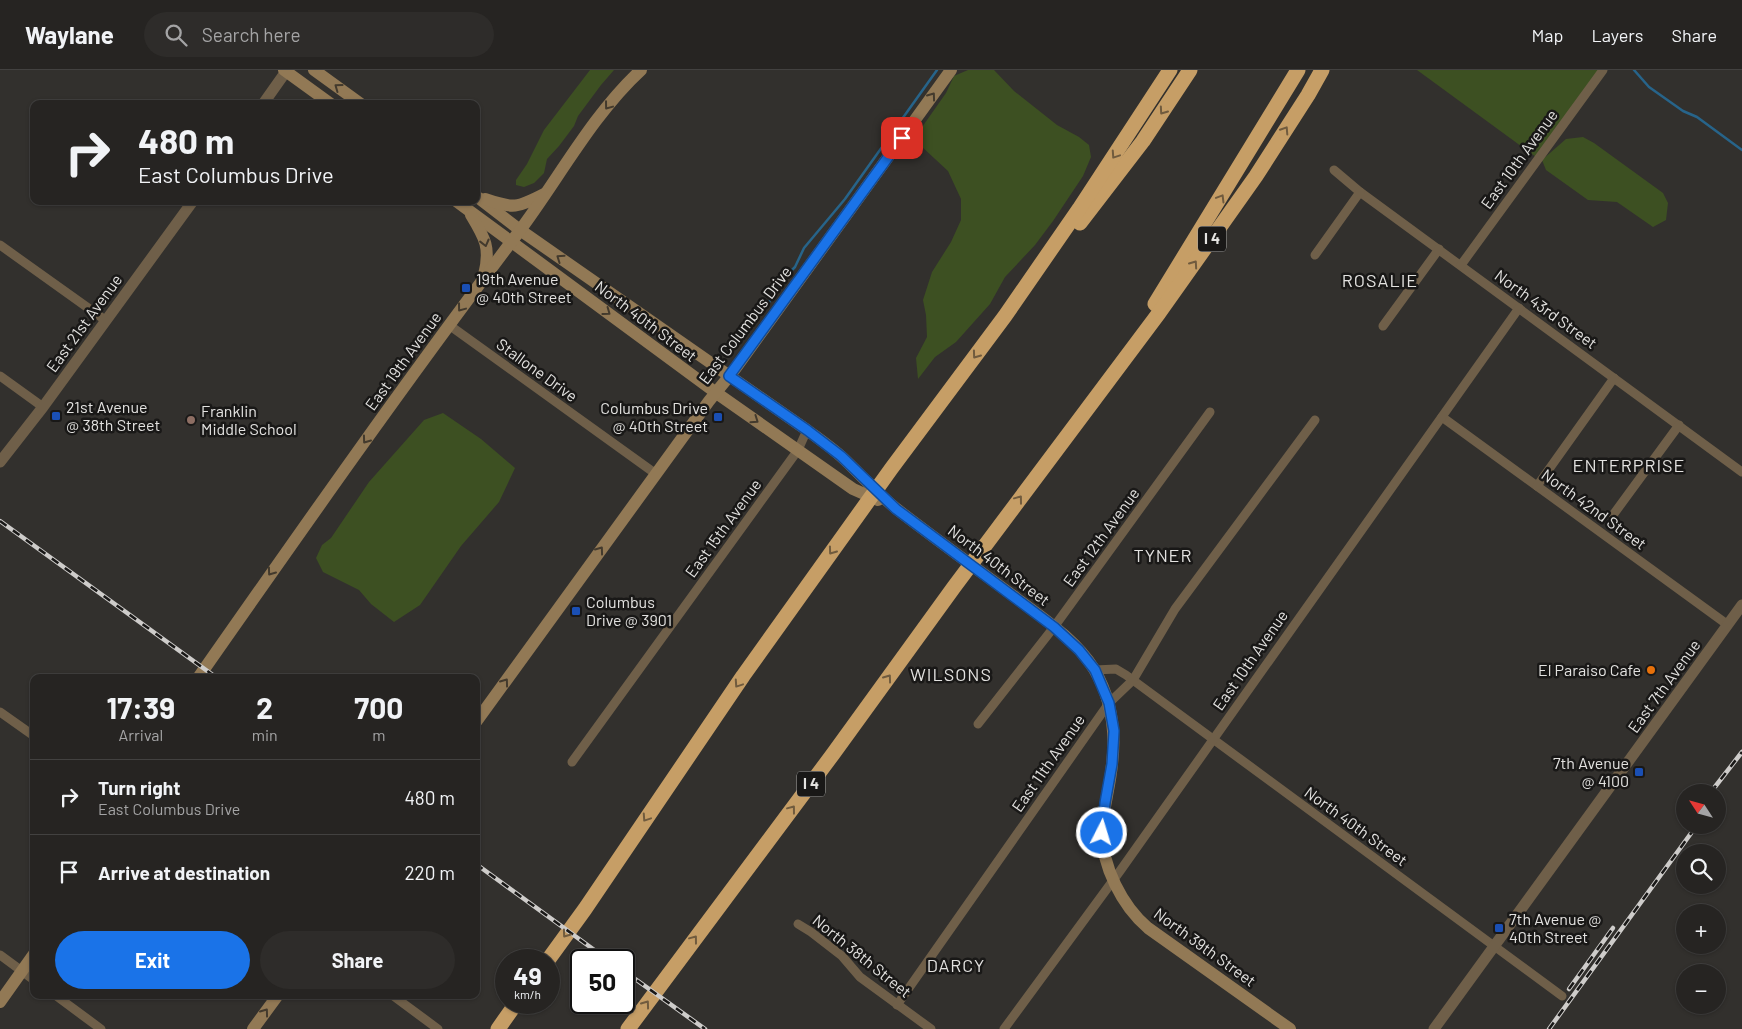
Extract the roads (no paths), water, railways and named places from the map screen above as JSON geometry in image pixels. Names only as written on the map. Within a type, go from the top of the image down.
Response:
[{"type":"highway","points":[[556,949],[743,676],[891,469],[1005,316],[1084,201],[1170,70]]},
{"type":"highway","points":[[1005,316],[1094,206],[1190,70]]},
{"type":"highway","points":[[1092,402],[1201,231],[1298,70]]},
{"type":"highway","name":"I 4","points":[[628,1029],[833,754],[990,538],[1159,314],[1223,223],[1308,95],[1322,70]]},
{"type":"highway","points":[[498,1029],[509,1014]]},
{"type":"main road","points":[[286,70],[326,100]]},
{"type":"main road","points":[[314,70],[355,100]]},
{"type":"main road","name":"East 19th Avenue","points":[[201,674],[604,111],[628,82],[641,70]]},
{"type":"main road","name":"East Columbus Drive","points":[[480,716],[951,70]]},
{"type":"main road","points":[[480,197],[513,207],[527,203],[546,193]]},
{"type":"main road","name":"North 40th Street","points":[[480,198],[520,230],[807,430],[841,456],[896,509],[1054,627],[1079,650],[1095,670],[1109,703],[1114,731],[1113,756],[1102,833],[1104,849],[1113,880]]},
{"type":"main road","name":"North 40th Street","points":[[462,205],[715,392],[853,490],[896,509]]},
{"type":"main road","points":[[469,210],[486,242],[487,263],[483,279]]},
{"type":"main road","name":"North 39th Street","points":[[1113,880],[1124,899],[1144,924],[1290,1029]]},
{"type":"main road","points":[[0,1002],[30,960]]},
{"type":"main road","points":[[252,1029],[275,999]]},
{"type":"street","points":[[265,100],[286,70]]},
{"type":"street","name":"East 10th Avenue","points":[[1461,265],[1602,70]]},
{"type":"street","name":"North 43rd Street","points":[[1334,170],[1360,192],[1742,472]]},
{"type":"street","points":[[1315,255],[1360,192]]},
{"type":"street","name":"East 21st Avenue","points":[[0,462],[43,407],[190,205]]},
{"type":"street","points":[[0,246],[105,320]]},
{"type":"street","points":[[1383,326],[1439,249]]},
{"type":"street","name":"East 10th Avenue","points":[[1004,1029],[1113,880],[1519,308]]},
{"type":"street","name":"Stallone Drive","points":[[449,325],[656,474]]},
{"type":"street","points":[[0,376],[43,407]]},
{"type":"street","points":[[1537,486],[1614,378]]},
{"type":"street","name":"East 12th Avenue","points":[[978,724],[1054,627],[1210,412]]},
{"type":"street","name":"North 42nd Street","points":[[1442,417],[1728,625]]},
{"type":"street","name":"East 11th Avenue","points":[[897,1005],[1109,703],[1133,680],[1175,609],[1315,420]]},
{"type":"street","points":[[1613,515],[1679,425]]},
{"type":"street","name":"East 15th Avenue","points":[[572,762],[798,450],[807,430]]},
{"type":"street","name":"East 7th Avenue","points":[[1434,1029],[1742,605]]},
{"type":"street","name":"North 40th Street","points":[[1095,670],[1116,669],[1133,680],[1562,996]]},
{"type":"street","points":[[0,712],[30,733]]},
{"type":"street","name":"North 38th Street","points":[[798,924],[842,956],[860,977],[931,1029]]},
{"type":"street","points":[[0,955],[30,977]]},
{"type":"street","points":[[60,999],[101,1029]]},
{"type":"street","points":[[397,999],[438,1029]]},
{"type":"waterway","points":[[750,324],[769,302],[782,280],[795,267],[804,248],[845,199],[937,70]]},
{"type":"waterway","points":[[1634,70],[1649,87],[1683,111],[1697,117],[1742,150]]},
{"type":"railway","points":[[0,521],[211,674]]},
{"type":"railway","points":[[1717,784],[1742,752]]},
{"type":"railway","points":[[1549,1029],[1690,834]]},
{"type":"railway","points":[[480,867],[593,949]]},
{"type":"railway","points":[[1569,989],[1613,928]]},
{"type":"railway","points":[[635,979],[705,1029]]},
{"type":"place","name":"19th Avenue @ 40th Street","points":[[466,288]]},
{"type":"place","name":"21st Avenue @ 38th Street","points":[[56,416]]},
{"type":"place","name":"Columbus Drive @ 40th Street","points":[[718,417]]},
{"type":"place","name":"Franklin Middle School","points":[[191,420]]},
{"type":"place","name":"Columbus Drive @ 3901","points":[[576,611]]},
{"type":"place","name":"El Paraiso Cafe","points":[[1651,670]]},
{"type":"place","name":"7th Avenue @ 4100","points":[[1639,772]]},
{"type":"place","name":"7th Avenue @ 40th Street","points":[[1499,928]]},
{"type":"district","name":"ROSALIE","points":[[1380,281]]},
{"type":"district","name":"ENTERPRISE","points":[[1629,466]]},
{"type":"district","name":"TYNER","points":[[1163,556]]},
{"type":"district","name":"WILSONS","points":[[951,675]]},
{"type":"district","name":"DARCY","points":[[956,966]]}]
